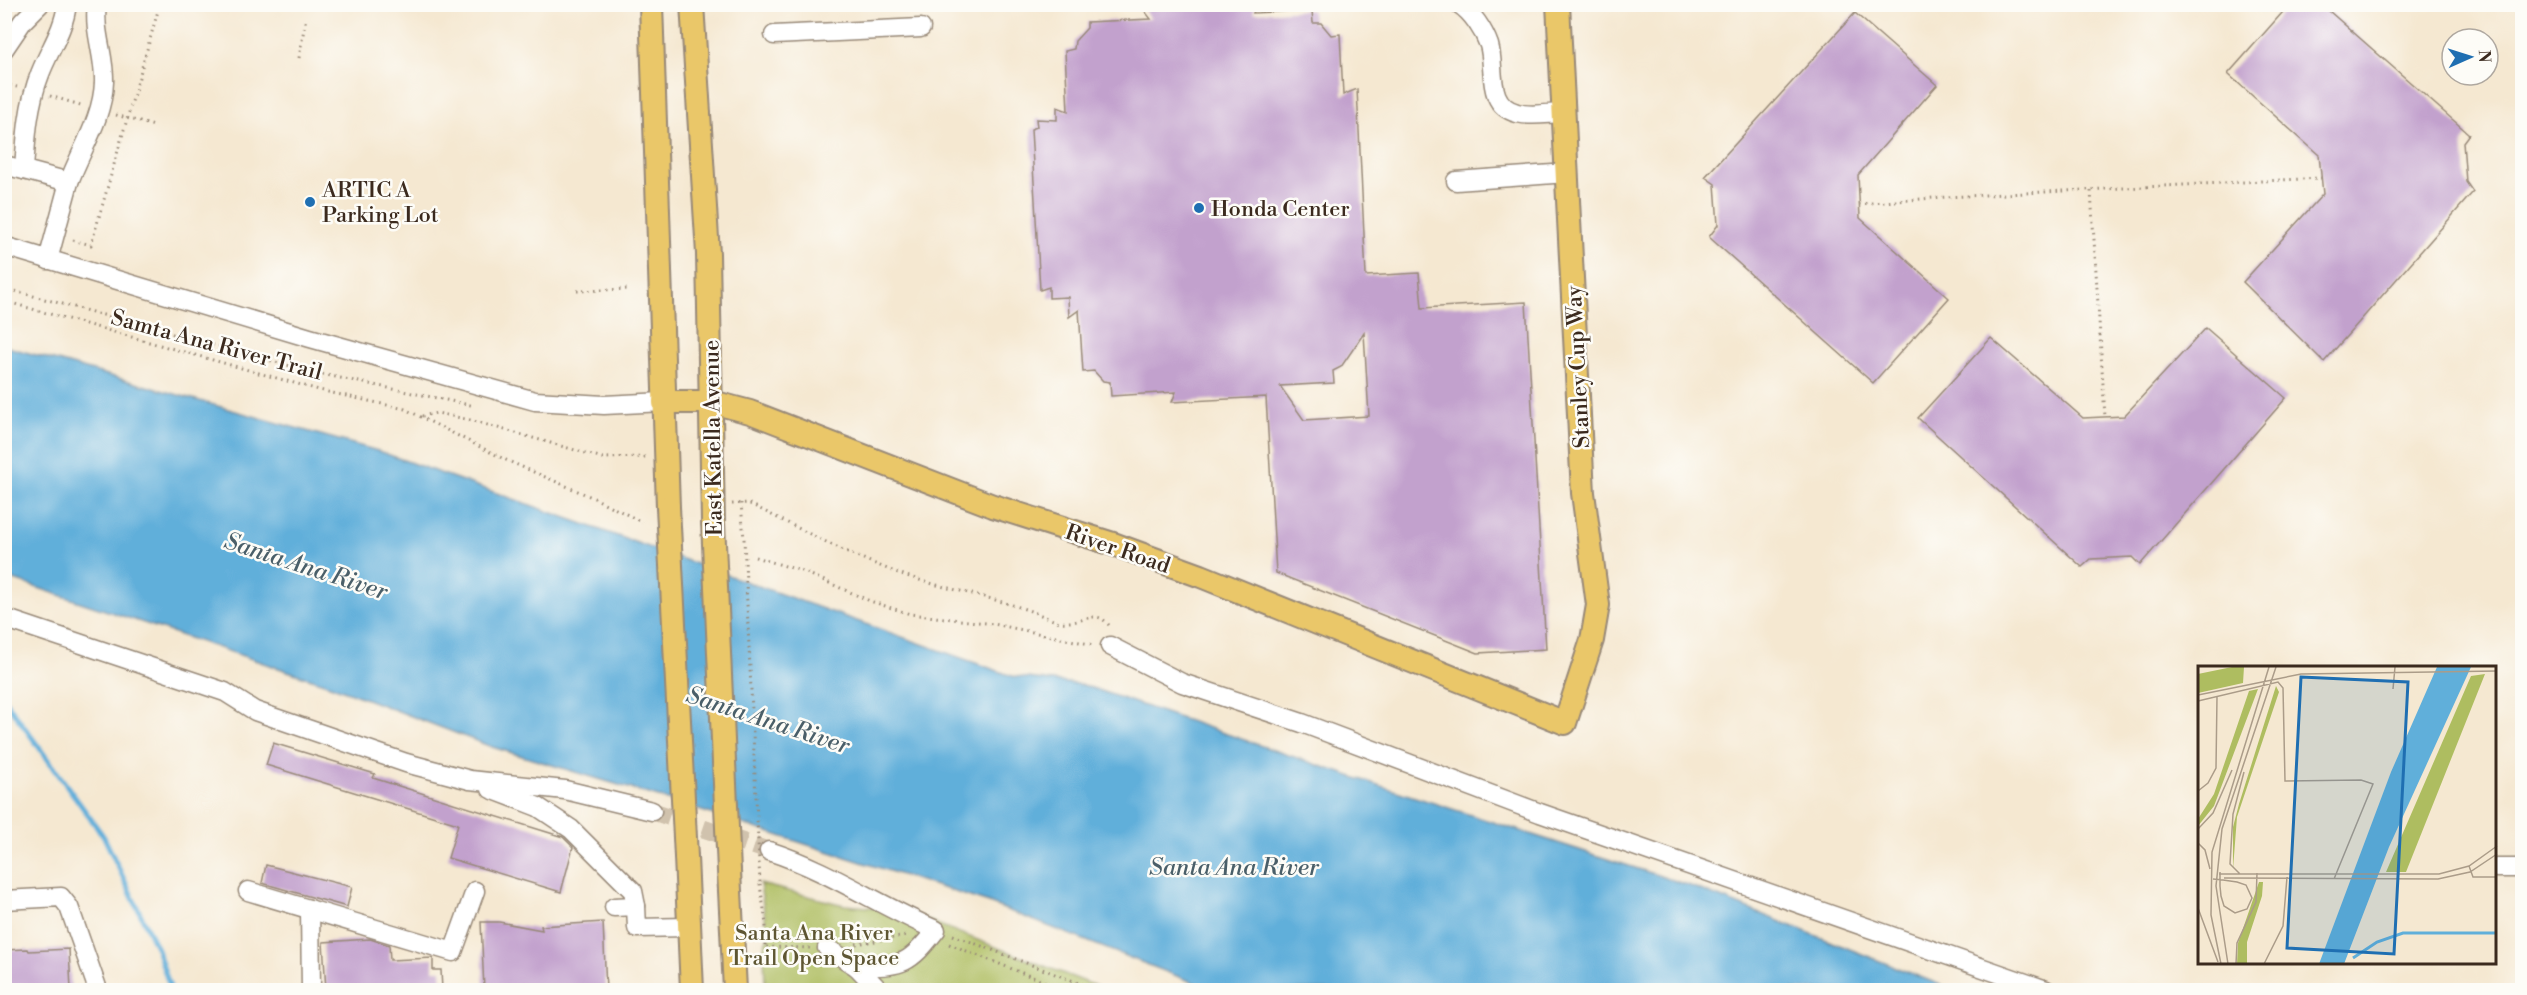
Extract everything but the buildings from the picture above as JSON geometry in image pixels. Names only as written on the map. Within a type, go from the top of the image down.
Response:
[{"type":"main road","name":"East Katella Avenue","points":[[651,4],[668,507],[692,990]]},
{"type":"main road","name":"East Katella Avenue","points":[[692,4],[708,254],[713,522],[735,990]]},
{"type":"main road","name":"Stanley Cup Way","points":[[1558,4],[1583,493],[1598,605],[1592,640],[1565,723]]},
{"type":"main road","name":"River Road","points":[[664,402],[711,402],[750,412],[993,506],[1116,545],[1190,572],[1565,723]]},
{"type":"street","points":[[4,49],[23,21],[40,4]]},
{"type":"street","points":[[24,170],[27,127],[33,92],[60,31],[67,4]]},
{"type":"street","points":[[48,260],[69,182],[99,110],[104,73],[96,27],[97,4]]},
{"type":"street","points":[[1459,4],[1476,21],[1489,45],[1494,90],[1503,105],[1517,113],[1564,113]]},
{"type":"street","points":[[774,35],[921,28]]},
{"type":"street","points":[[4,165],[69,182]]},
{"type":"street","points":[[1456,181],[1567,172]]},
{"type":"street","points":[[4,246],[310,338],[535,401],[604,405],[664,402]]},
{"type":"street","points":[[4,618],[225,692],[255,711],[406,763],[470,780],[538,807],[571,829],[633,891],[638,928],[688,927]]},
{"type":"street","points":[[1110,646],[1182,683],[1302,723],[1540,813],[2046,990]]},
{"type":"street","points":[[470,780],[565,790],[652,811]]},
{"type":"street","points":[[769,850],[797,860],[908,918],[936,930],[918,954],[896,966],[857,967]]},
{"type":"street","points":[[2497,868],[2523,868]]},
{"type":"street","points":[[248,891],[453,952],[475,891]]},
{"type":"street","points":[[12,900],[61,897],[69,907],[98,990]]},
{"type":"street","points":[[614,906],[636,906]]},
{"type":"street","points":[[310,909],[311,990]]},
{"type":"street","points":[[827,948],[857,967],[879,990]]},
{"type":"path","points":[[73,240],[91,245],[160,4]]},
{"type":"path","points":[[299,58],[306,17]]},
{"type":"path","points":[[4,84],[154,126]]},
{"type":"path","points":[[1859,204],[1946,197],[2321,177]]},
{"type":"path","points":[[2091,191],[2104,417]]},
{"type":"path","points":[[4,288],[316,373],[475,405]]},
{"type":"path","points":[[577,291],[629,289]]},
{"type":"path","name":"Samta Ana River Trail","points":[[4,301],[186,354],[319,390],[374,400],[422,416],[506,460],[594,498],[642,522]]},
{"type":"path","name":"Samta Ana River Trail","points":[[422,416],[437,413],[470,420],[603,458],[666,456]]},
{"type":"path","points":[[755,557],[802,571],[870,601],[910,614],[994,624],[1104,648],[1110,646],[1113,638],[1110,626],[1093,615],[1072,622],[1057,621],[992,598],[900,574],[845,551],[748,503],[741,503],[760,884],[768,937],[764,947],[827,948],[936,930],[1097,990]]},
{"type":"path","points":[[936,930],[940,940],[1065,990]]},
{"type":"green space","name":"Santa Ana River Trail Open Space","points":[[760,884],[844,905],[905,910],[1106,990],[765,990],[764,947],[768,937]]},
{"type":"water","name":"Santa Ana River","points":[[4,346],[378,451],[1012,676],[1083,685],[1350,776],[1688,885],[1953,990],[1213,990],[986,902],[652,795],[492,747],[330,685],[5,577]]},
{"type":"waterway","points":[[4,699],[104,837],[157,949],[171,990]]},
{"type":"tunnel","points":[[652,811],[769,851]]},
{"type":"place","name":"ARTIC A Parking Lot","points":[[310,202]]},
{"type":"place","name":"Honda Center","points":[[1199,208]]}]
